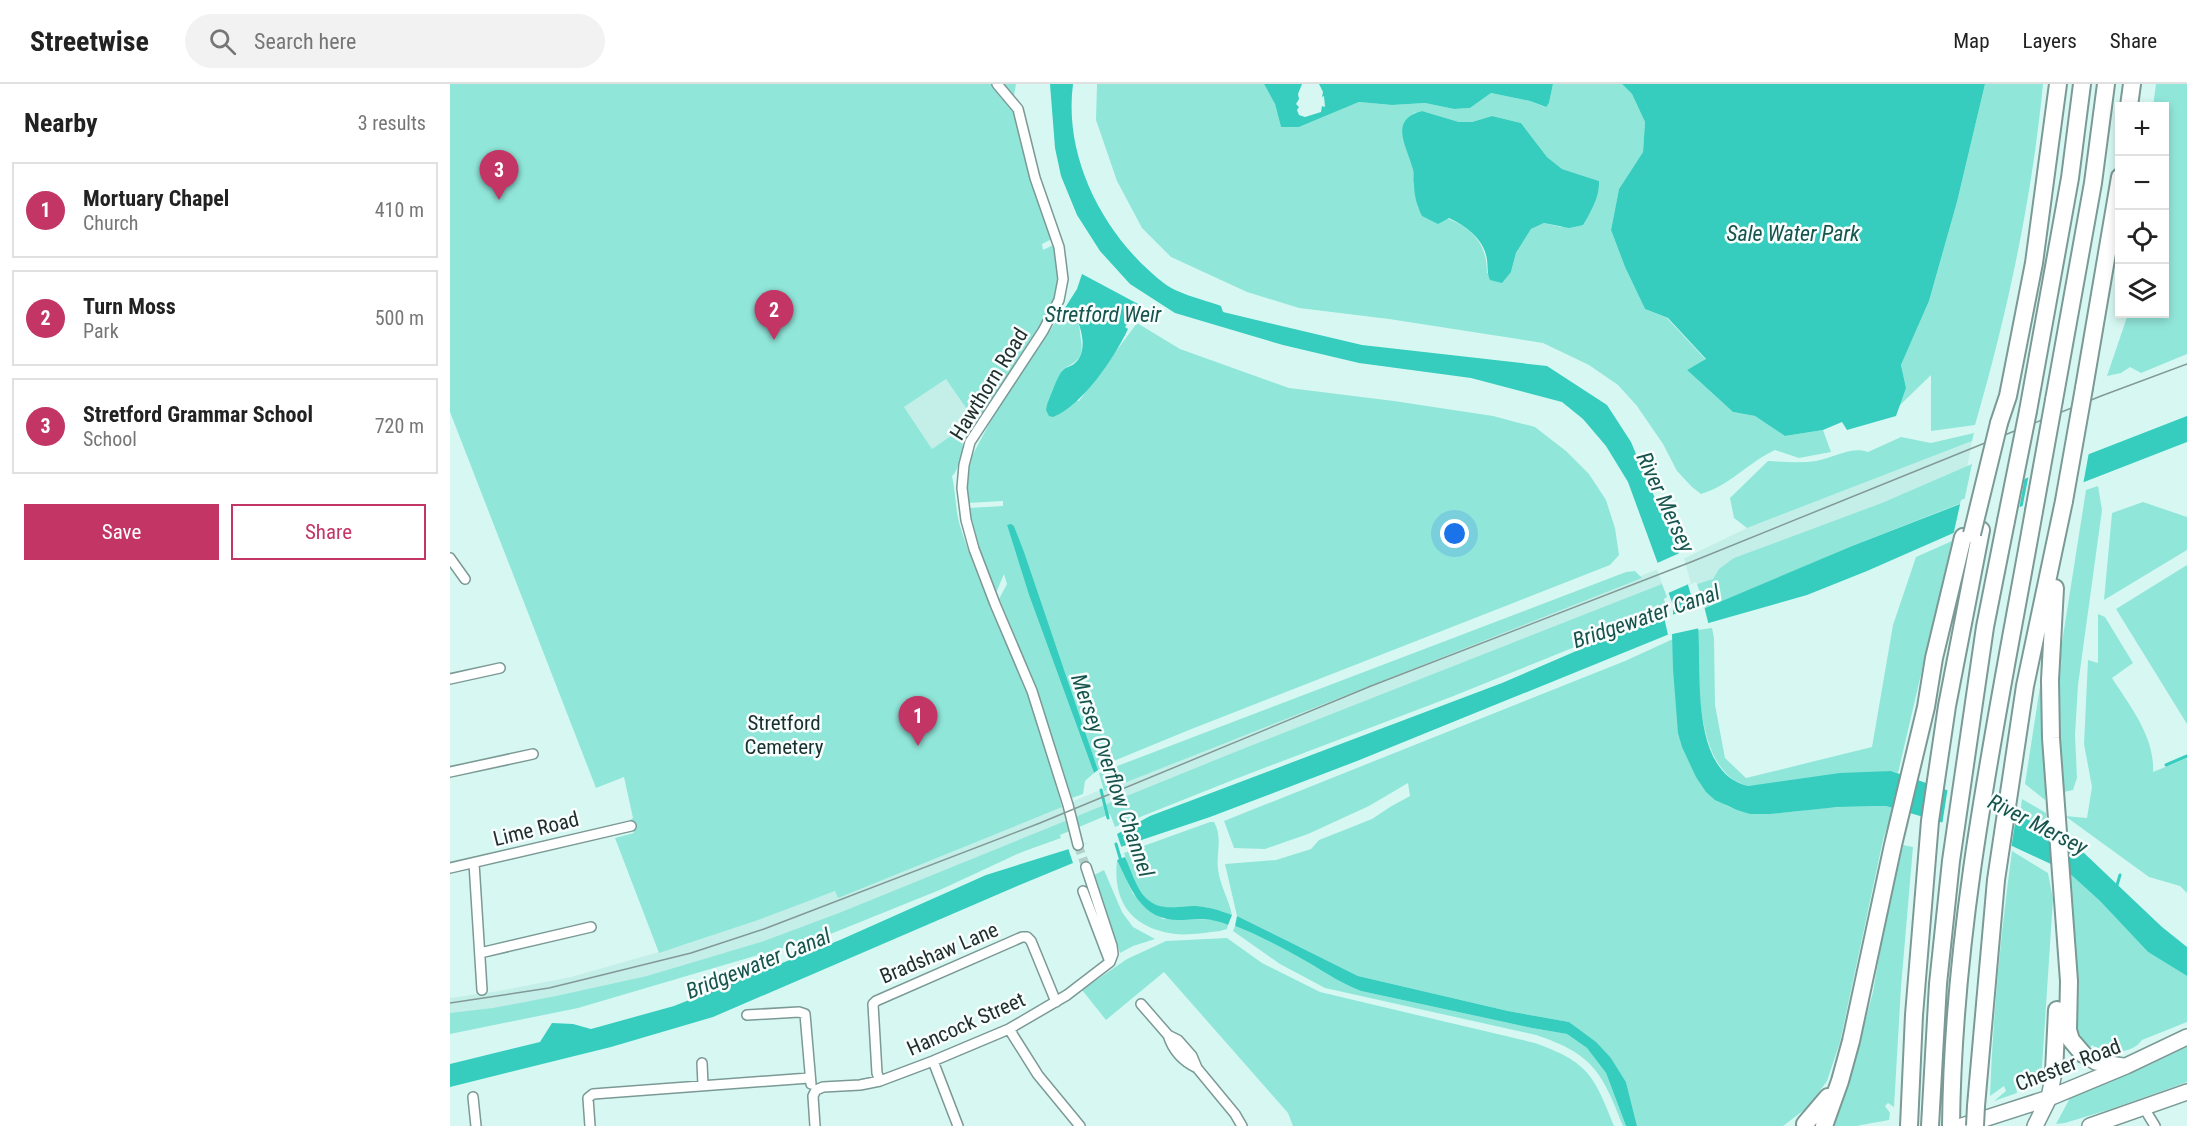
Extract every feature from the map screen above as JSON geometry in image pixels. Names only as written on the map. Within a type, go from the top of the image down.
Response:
[{"type":"highway","points":[[1998,424],[2008,396],[2034,263],[2058,84]]},
{"type":"highway","points":[[1930,1119],[1938,984],[1951,861],[1984,627],[2028,411],[2070,178],[2082,84]]},
{"type":"highway","points":[[1951,1118],[1958,999],[1972,870],[2092,183],[2106,84]]},
{"type":"highway","points":[[2130,102],[2132,84]]},
{"type":"highway","points":[[1824,1126],[1840,1082],[1851,1041],[1893,845],[1926,707],[1934,658],[1972,534],[1998,424],[2048,165]]},
{"type":"highway","points":[[1976,1126],[1996,880],[2013,765],[2031,655],[2064,501],[2115,206]]},
{"type":"highway","points":[[1910,1121],[1914,1015],[1927,852],[1972,534]]},
{"type":"highway","points":[[2057,539],[2050,680],[2050,738],[2069,981],[2068,1030],[2071,1040],[2083,1054],[2096,1062],[2126,1066]]},
{"type":"highway","points":[[2035,1126],[2049,1098],[2054,1072],[2063,906]]},
{"type":"highway","name":"Chester Road","points":[[1963,1126],[2049,1098],[2126,1066],[2187,1037]]},
{"type":"highway","points":[[1804,1125],[1840,1082]]},
{"type":"highway","points":[[2090,1126],[2187,1092]]},
{"type":"highway","points":[[2109,1126],[2127,1114]]},
{"type":"street","name":"Hawthorn Road","points":[[997,84],[1018,109],[1035,178],[1059,247],[1063,279],[1059,300],[1043,331],[970,442],[964,465],[962,488],[966,520],[974,549],[1032,691],[1078,845]]},
{"type":"street","points":[[450,558],[465,579]]},
{"type":"street","points":[[450,679],[500,668]]},
{"type":"street","points":[[450,772],[533,754]]},
{"type":"street","name":"Lime Road","points":[[450,868],[631,826]]},
{"type":"street","points":[[474,863],[482,990]]},
{"type":"street","points":[[1086,867],[1112,958]]},
{"type":"street","points":[[1083,891],[1112,958]]},
{"type":"street","points":[[480,953],[591,927]]},
{"type":"street","name":"Bradshaw Lane","points":[[880,1081],[873,1004],[902,989],[1022,937],[1027,937],[1033,944],[1056,1002]]},
{"type":"street","name":"Hancock Street","points":[[816,1090],[823,1087],[860,1085],[880,1081],[1009,1029],[1056,1002],[1112,958]]},
{"type":"street","points":[[1141,1004],[1168,1035],[1178,1040],[1192,1056],[1197,1068],[1235,1114],[1242,1126]]},
{"type":"street","points":[[747,1015],[799,1012],[804,1014],[809,1078],[816,1090],[813,1100],[815,1126]]},
{"type":"street","points":[[1009,1029],[1038,1075],[1080,1126]]},
{"type":"street","points":[[933,1061],[958,1126]]},
{"type":"street","points":[[702,1063],[703,1085]]},
{"type":"street","points":[[590,1126],[589,1096],[593,1094],[809,1078]]},
{"type":"street","points":[[473,1097],[476,1126]]},
{"type":"street","points":[[2144,1108],[2156,1126]]},
{"type":"shaded area","points":[[946,379],[974,421],[932,449],[904,407]]},
{"type":"shaded area","points":[[1972,441],[1965,478],[1713,579],[1697,584],[1696,582],[1492,667],[1109,814],[853,919],[694,966],[512,1006],[450,1015],[450,998],[571,977],[687,944],[835,891],[838,897],[1213,744],[1543,616],[1687,557],[1747,528]]},
{"type":"green space","name":"Stretford Cemetery","points":[[450,84],[1016,84],[1014,96],[1010,95],[1009,106],[1016,111],[1052,239],[1042,244],[1043,250],[1053,245],[1060,277],[1050,311],[1013,374],[977,426],[967,425],[956,433],[963,447],[956,471],[952,476],[960,526],[983,589],[1032,707],[1062,807],[838,898],[835,891],[659,953],[615,838],[634,833],[629,821],[633,818],[624,777],[596,788],[450,412]],"holes":[[[946,379],[974,420],[932,449],[904,407]]]},
{"type":"green space","points":[[1097,84],[1264,84],[1275,104],[1281,127],[1299,127],[1359,102],[1392,105],[1425,103],[1454,109],[1470,108],[1491,93],[1530,101],[1545,107],[1549,103],[1553,84],[1622,84],[1632,94],[1645,122],[1643,152],[1619,189],[1611,230],[1645,309],[1667,318],[1706,360],[1687,370],[1733,412],[1755,416],[1785,436],[1823,430],[1831,452],[1799,458],[1775,450],[1730,480],[1701,494],[1677,471],[1663,444],[1637,406],[1618,385],[1589,365],[1543,343],[1389,319],[1299,308],[1247,292],[1171,257],[1142,228],[1117,181],[1096,120]],"holes":[[[1422,111],[1459,122],[1472,122],[1492,116],[1521,123],[1547,157],[1562,169],[1599,181],[1599,188],[1591,211],[1561,227],[1544,223],[1531,229],[1516,253],[1511,272],[1487,273],[1486,258],[1475,236],[1456,222],[1418,208],[1406,120],[1414,113]]]},
{"type":"green space","points":[[1985,84],[2043,84],[2032,170],[2008,299],[1975,425],[1931,431],[1931,375],[1898,407],[1906,388],[1901,365],[1929,301],[1957,202]]},
{"type":"green space","points":[[2156,84],[2187,84],[2187,354],[2141,373],[2130,367],[2121,373],[2107,376],[2127,318],[2169,318],[2169,102],[2154,102]]},
{"type":"green space","points":[[1063,311],[1063,319],[1077,320],[1082,346],[1078,359],[1062,370],[1051,393],[1079,401],[1137,323],[1180,349],[1289,388],[1493,416],[1535,427],[1566,451],[1589,474],[1606,500],[1615,528],[1619,555],[1610,565],[1189,730],[1116,760],[1098,770],[1014,526],[1007,525],[1029,595],[1094,773],[1085,781],[1083,794],[1072,798],[1032,678],[999,599],[1007,584],[1004,574],[996,593],[969,508],[1003,506],[1003,501],[967,503],[967,478],[972,456],[995,413]]},
{"type":"green space","points":[[1974,433],[1972,441],[1747,528],[1734,518],[1730,498],[1768,461],[1816,461],[1849,451],[1868,452],[1901,437],[1931,443]]},
{"type":"green space","points":[[1972,464],[1964,502],[1852,546],[1705,609],[1697,584],[1713,579],[1719,569],[1734,558],[1882,503]]},
{"type":"green space","points":[[2098,486],[2102,510],[2078,685],[2075,735],[2077,778],[2073,790],[2064,792],[2058,712],[2061,649],[2086,490]]},
{"type":"green space","points":[[2143,502],[2187,517],[2187,550],[2104,600],[2112,513]]},
{"type":"green space","points":[[1952,541],[1898,773],[1891,771],[1748,786],[1730,777],[1717,762],[1708,742],[1700,695],[1698,630],[1712,628],[1715,705],[1725,758],[1746,778],[1872,747],[1893,625],[1916,557]]},
{"type":"green space","points":[[2187,565],[2187,724],[2116,609]]},
{"type":"green space","points":[[1635,571],[1642,578],[1104,791],[1099,773],[1626,572]]},
{"type":"green space","points":[[1662,584],[1667,597],[1664,599],[1668,615],[1607,634],[1115,827],[1110,814],[1060,835],[1061,838],[1022,852],[942,889],[833,933],[578,1008],[450,1034],[450,1013],[493,1008],[647,976],[761,942],[839,913],[1235,752]]},
{"type":"green space","points":[[2098,614],[2105,617],[2133,663],[2112,678],[2146,734],[2153,759],[2153,772],[2187,758],[2187,893],[2180,886],[2149,877],[2065,816],[2087,818],[2092,787],[2084,744],[2088,660],[2098,663]]},
{"type":"green space","points":[[1673,639],[1673,669],[1725,805],[1738,810],[1762,813],[1841,807],[1886,806],[1893,808],[1883,840],[1840,1042],[1827,1081],[1808,1107],[1783,1126],[1637,1126],[1626,1082],[1611,1058],[1569,1022],[1508,1011],[1358,976],[1237,916],[1225,864],[1276,860],[1311,849],[1319,840],[1372,819],[1410,796],[1408,783],[1369,806],[1308,834],[1265,849],[1234,848],[1224,821],[1625,661]]},
{"type":"green space","points":[[2047,641],[2045,800],[2025,784]]},
{"type":"green space","points":[[2022,799],[2046,813],[2047,831],[2020,815]]},
{"type":"green space","points":[[1214,822],[1217,828],[1219,875],[1232,915],[1202,907],[1163,908],[1148,900],[1138,886],[1124,853]]},
{"type":"green space","points":[[1903,845],[1913,847],[1894,1107],[1888,1103],[1885,1106],[1890,1113],[1889,1120],[1856,1126],[1831,1126],[1852,1069],[1873,992],[1886,916]]},
{"type":"green space","points":[[2012,851],[2048,873],[2053,899],[2042,1067],[2038,1086],[2029,1089],[2026,1080],[2015,1081],[2017,1093],[1994,1101],[2006,1091],[2004,1086],[1990,1096],[1998,973]]},
{"type":"green space","points":[[1117,860],[1133,894],[1163,919],[1216,920],[1228,925],[1227,929],[1199,934],[1178,934],[1151,928],[1140,922],[1132,915],[1120,897],[1117,886]]},
{"type":"green space","points":[[1104,870],[1122,912],[1133,927],[1155,939],[1120,953],[1094,875]]},
{"type":"green space","points":[[2068,872],[2100,901],[2148,952],[2187,976],[2187,1022],[2142,1040],[2132,1048],[2118,1052],[2092,1045],[2089,1049],[2079,1037],[2074,1022],[2076,963]]},
{"type":"green space","points":[[1235,926],[1361,991],[1567,1034],[1587,1048],[1606,1073],[1626,1126],[1623,1126],[1601,1078],[1593,1067],[1571,1050],[1536,1035],[1325,988],[1280,964],[1233,931]]},
{"type":"green space","points":[[1227,938],[1262,963],[1320,992],[1535,1043],[1553,1050],[1578,1064],[1587,1073],[1601,1094],[1614,1126],[1293,1126],[1288,1113],[1164,972],[1106,1020],[1082,990],[1127,959],[1166,941]]},
{"type":"green space","points":[[2187,1047],[2187,1082],[2111,1109],[2056,1124],[2070,1098]]},
{"type":"water","points":[[1050,84],[1073,84],[1072,113],[1075,141],[1082,169],[1107,221],[1144,266],[1170,288],[1221,306],[1223,312],[1362,345],[1547,366],[1607,405],[1631,442],[1675,541],[1696,612],[1852,546],[2187,416],[2187,442],[1958,531],[1807,595],[1698,626],[1702,718],[1707,741],[1716,761],[1729,777],[1748,786],[1840,773],[1891,771],[2020,815],[2084,853],[2162,927],[2187,947],[2187,976],[2148,952],[2100,901],[2068,872],[1995,838],[1886,806],[1838,807],[1750,814],[1715,800],[1706,792],[1696,777],[1678,733],[1672,633],[1357,761],[1210,817],[1073,863],[713,1017],[611,1047],[450,1087],[450,1064],[540,1042],[552,1023],[573,1024],[591,1029],[674,1006],[840,940],[986,875],[1117,834],[1150,816],[1502,683],[1618,633],[1673,618],[1673,605],[1628,482],[1606,446],[1583,419],[1562,402],[1471,378],[1359,363],[1283,345],[1175,313],[1130,284],[1100,251],[1077,215],[1061,176],[1055,148]]},
{"type":"water","points":[[1264,84],[1302,84],[1296,104],[1299,107],[1297,110],[1299,115],[1305,117],[1321,112],[1322,106],[1325,107],[1323,92],[1319,84],[1553,84],[1546,107],[1530,101],[1491,93],[1470,108],[1454,109],[1425,103],[1392,105],[1359,102],[1299,127],[1281,127],[1275,104]]},
{"type":"water","name":"Sale Water Park","points":[[1622,84],[1985,84],[1957,202],[1929,301],[1901,365],[1906,388],[1896,416],[1847,430],[1842,422],[1823,430],[1785,436],[1755,416],[1733,412],[1687,370],[1706,359],[1668,318],[1645,309],[1611,230],[1619,189],[1643,152],[1645,122],[1632,94]]},
{"type":"water","points":[[1422,111],[1459,122],[1472,122],[1492,116],[1521,123],[1547,157],[1562,169],[1599,181],[1592,209],[1583,225],[1569,228],[1544,223],[1531,229],[1516,253],[1511,272],[1502,283],[1490,280],[1483,246],[1474,234],[1449,218],[1438,224],[1422,216],[1416,200],[1413,170],[1404,144],[1402,128],[1411,115]]},
{"type":"water","name":"Stretford Weir","points":[[1082,274],[1140,305],[1125,327],[1128,329],[1115,353],[1086,392],[1075,403],[1053,417],[1049,416],[1046,410],[1056,382],[1063,370],[1074,364],[1081,355],[1082,337],[1077,320],[1062,319],[1063,311],[1077,289]]},
{"type":"water","points":[[1007,525],[1014,526],[1024,552],[1098,770],[1094,773],[1029,595]]},
{"type":"water","points":[[1125,857],[1139,889],[1152,903],[1164,907],[1196,906],[1218,910],[1232,915],[1228,925],[1217,921],[1169,919],[1148,910],[1134,893],[1117,860]]},
{"type":"water","points":[[1237,916],[1358,976],[1508,1011],[1569,1022],[1596,1042],[1611,1058],[1626,1082],[1637,1126],[1626,1126],[1606,1073],[1587,1048],[1567,1034],[1361,991],[1235,926]]},
{"type":"pier","points":[[2089,452],[2083,485],[2022,509],[2029,474]]},
{"type":"pier","points":[[2025,476],[2019,510],[1953,536],[1961,500]]},
{"type":"pier","points":[[1682,552],[1691,583],[1666,594],[1655,564]]},
{"type":"pier","points":[[1704,606],[1709,626],[1668,635],[1664,617]]},
{"type":"pier","points":[[1948,787],[2017,811],[2011,849],[1994,840],[1942,825]]},
{"type":"pier","points":[[1116,831],[1122,849],[1074,866],[1068,848],[1085,844]]},
{"type":"waterway","points":[[2166,765],[2187,756]]},
{"type":"waterway","name":"Mersey Overflow Channel","points":[[1101,790],[1108,818]]},
{"type":"waterway","name":"Mersey Overflow Channel","points":[[1116,844],[1121,861]]},
{"type":"waterway","points":[[2117,885],[2120,875]]},
{"type":"tunnel","points":[[1078,845],[1086,867]]},
{"type":"tram line","points":[[450,1003],[549,988],[691,953],[764,929],[1040,823],[1371,686],[1691,562],[2101,396],[2187,364]]},
{"type":"place","name":"Stretford Grammar School","points":[[499,200]]},
{"type":"place","name":"Turn Moss","points":[[774,340]]},
{"type":"place","name":"Mortuary Chapel","points":[[918,746]]},
{"type":"water label","name":"River Mersey","points":[[1666,502]]},
{"type":"water label","name":"Bridgewater Canal","points":[[1646,616]]},
{"type":"water label","name":"River Mersey","points":[[2038,824]]},
{"type":"water label","name":"Bridgewater Canal","points":[[758,963]]}]
